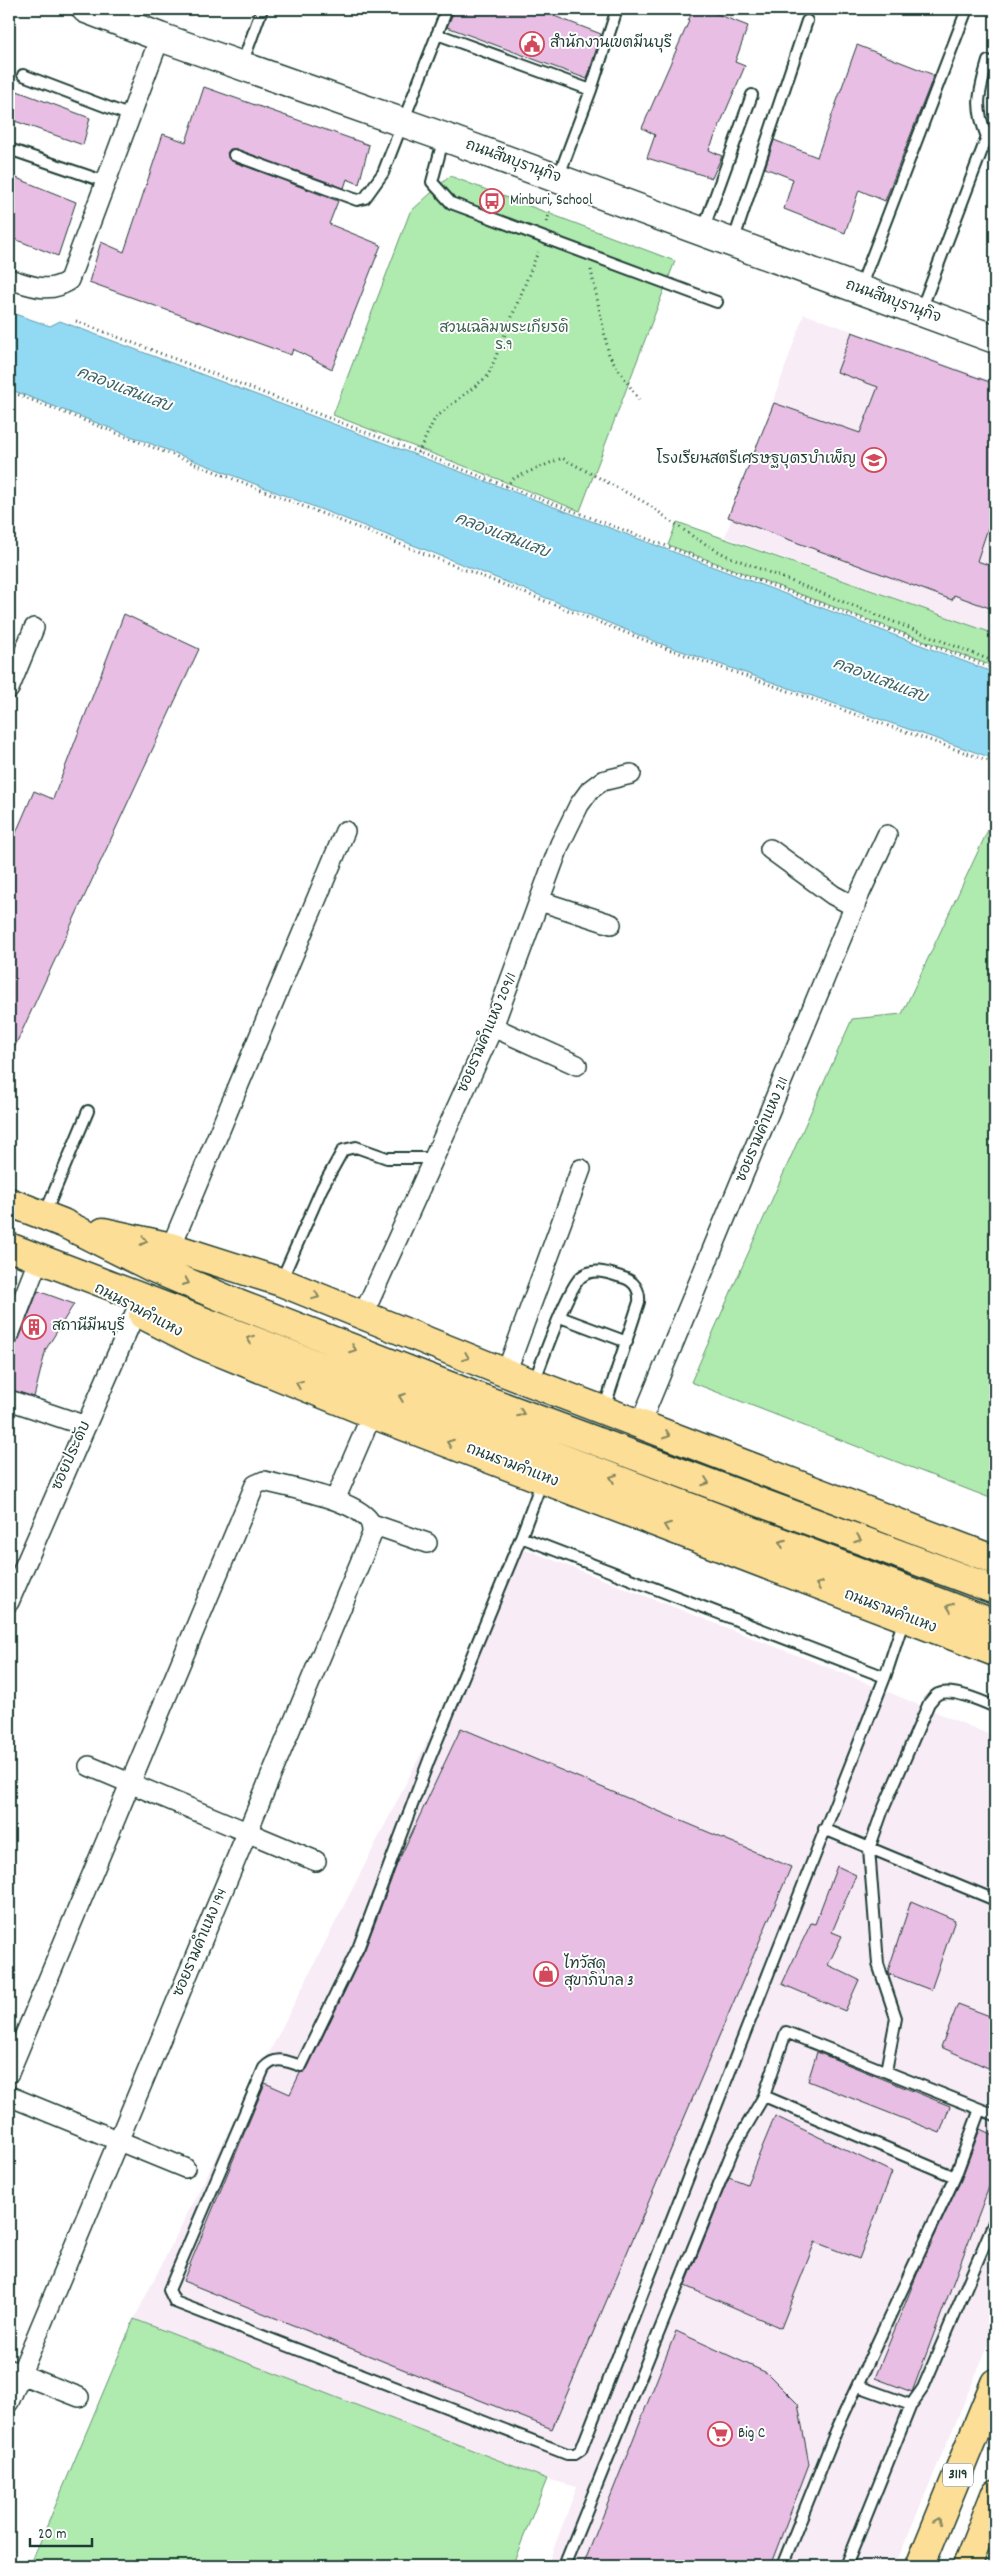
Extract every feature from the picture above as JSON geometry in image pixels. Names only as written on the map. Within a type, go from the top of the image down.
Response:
[{"type":"main road","name":"ถนนสีหบุรานุกิจ","points":[[94,12],[160,38],[444,136],[995,339]]},
{"type":"main road","points":[[9,1202],[53,1220],[151,1267],[238,1304],[475,1396],[995,1590]]},
{"type":"main road","points":[[53,1220],[171,1247],[281,1282],[506,1373],[995,1560]]},
{"type":"main road","name":"ถนนรามคำแหง","points":[[9,1247],[995,1624]]},
{"type":"main road","name":"ถนนรามคำแหง","points":[[39,1258],[200,1344],[372,1414],[995,1652]]},
{"type":"main road","name":"3119","points":[[920,2566],[995,2383]]},
{"type":"main road","points":[[967,2566],[995,2495]]},
{"type":"street","points":[[9,279],[48,290],[61,286],[69,280],[160,38]]},
{"type":"street","points":[[9,689],[34,628]]},
{"type":"street","name":"ซอยรามคำแหง 209/1","points":[[363,1315],[493,1027],[560,844],[579,805],[590,790],[602,781],[631,774]]},
{"type":"street","points":[[171,1247],[345,832]]},
{"type":"street","name":"ซอยรามคำแหง 211","points":[[640,1424],[886,835]]},
{"type":"street","points":[[770,849],[822,887],[855,907]]},
{"type":"street","points":[[540,901],[611,924]]},
{"type":"street","points":[[493,1027],[577,1065]]},
{"type":"street","points":[[506,1373],[581,1169]]},
{"type":"street","points":[[9,1335],[39,1258]]},
{"type":"street","name":"ซอยประดับ","points":[[9,1602],[136,1311]]},
{"type":"street","points":[[9,1400],[86,1426]]},
{"type":"street","points":[[335,1500],[372,1414]]},
{"type":"street","points":[[9,2073],[255,1485],[264,1481],[335,1500],[365,1516],[372,1524],[427,1543]]},
{"type":"street","name":"ซอยรามคำแหง 194","points":[[9,2402],[15,2372],[118,2142],[372,1534],[372,1524]]},
{"type":"street","points":[[89,1766],[316,1861]]},
{"type":"street","points":[[9,2096],[185,2168]]},
{"type":"street","points":[[15,2372],[79,2397]]},
{"type":"lane","points":[[241,65],[262,9]]},
{"type":"lane","points":[[234,155],[357,200],[364,198],[381,178],[447,9]]},
{"type":"lane","points":[[558,179],[592,90],[617,9]]},
{"type":"lane","points":[[860,289],[967,9]]},
{"type":"lane","points":[[732,243],[807,21]]},
{"type":"lane","points":[[437,34],[592,90]]},
{"type":"lane","points":[[920,312],[991,137],[980,118],[978,103],[988,61]]},
{"type":"lane","points":[[23,74],[131,116]]},
{"type":"lane","points":[[702,231],[752,95]]},
{"type":"lane","points":[[444,136],[432,182],[451,202],[717,302]]},
{"type":"lane","points":[[9,149],[106,182]]},
{"type":"lane","points":[[53,1220],[88,1111]]},
{"type":"lane","points":[[281,1282],[322,1188],[343,1150],[356,1147],[387,1158],[434,1158]]},
{"type":"lane","points":[[534,1383],[574,1285],[581,1277],[592,1272],[602,1271],[628,1278],[638,1288],[640,1295],[627,1342],[604,1410]]},
{"type":"lane","points":[[560,1317],[627,1342]]},
{"type":"lane","points":[[543,1478],[521,1537],[429,1760],[359,1946],[301,2066],[279,2059],[271,2060],[264,2068],[169,2290],[175,2302],[567,2454],[576,2454],[581,2450],[885,1677],[904,1618]]},
{"type":"lane","points":[[521,1537],[885,1677]]},
{"type":"lane","points":[[886,2071],[896,2018],[878,1964],[869,1849],[882,1812],[925,1712],[936,1694],[947,1692],[978,1700],[995,1707]]},
{"type":"lane","points":[[824,1829],[995,1900]]},
{"type":"lane","points":[[564,2566],[734,2147],[764,2096],[786,2032],[995,2115]]},
{"type":"lane","points":[[764,2096],[955,2177]]},
{"type":"lane","points":[[782,2566],[836,2431],[955,2177],[980,2109]]},
{"type":"lane","points":[[846,2566],[911,2405],[923,2388],[995,2220]]},
{"type":"lane","points":[[858,2386],[911,2405]]},
{"type":"path","points":[[418,452],[435,418],[488,376],[543,236],[558,179]]},
{"type":"path","points":[[587,252],[609,355],[639,400]]},
{"type":"path","points":[[76,320],[506,486],[995,669]]},
{"type":"path","points":[[9,391],[665,648],[995,764]]},
{"type":"path","points":[[506,486],[514,478],[562,458],[646,503],[695,538],[725,555],[995,662]]},
{"type":"shaded area","name":"โรงเรียนสตรีเศรษฐบุตรบำเพ็ญ","points":[[804,314],[995,382],[995,634],[725,537]]},
{"type":"shaded area","points":[[525,1549],[850,1676],[995,1737],[995,2329],[895,2566],[547,2566],[577,2487],[547,2479],[134,2319]]},
{"type":"green space","name":"สวนเฉลิมพระเกียรติ ร.9","points":[[450,176],[675,261],[580,511],[333,415],[410,212]]},
{"type":"green space","points":[[677,522],[995,634],[995,667],[668,545]]},
{"type":"green space","points":[[995,815],[995,1500],[691,1382],[852,1019],[902,1014]]},
{"type":"green space","points":[[134,2319],[547,2479],[512,2566],[30,2566]]},
{"type":"water","name":"คลองแสนแสบ","points":[[9,312],[50,326],[60,321],[995,673],[995,759],[664,645],[431,552],[9,389]]},
{"type":"building","points":[[455,9],[536,9],[601,34],[587,79],[447,27]]},
{"type":"building","points":[[695,9],[704,9],[748,26],[735,62],[745,66],[709,150],[722,156],[712,178],[647,158],[655,135],[642,128],[688,20]]},
{"type":"building","points":[[857,45],[934,75],[885,201],[859,190],[845,233],[784,209],[793,179],[765,168],[774,140],[817,157]]},
{"type":"building","points":[[204,87],[369,145],[359,184],[347,179],[344,188],[236,149],[230,149],[227,153],[232,161],[338,201],[329,224],[381,245],[332,369],[293,349],[291,355],[89,282],[101,242],[124,252],[163,134],[186,142]]},
{"type":"building","points":[[17,91],[90,118],[83,145],[9,119],[9,107]]},
{"type":"building","points":[[9,175],[76,202],[58,256],[9,237]]},
{"type":"building","name":"โรงเรียนสตรีเศรษฐบุตรบำเพ็ญ","points":[[852,332],[995,384],[995,507],[977,561],[995,567],[995,610],[954,595],[952,600],[728,517],[774,403],[860,433],[878,387],[837,372]]},
{"type":"building","points":[[124,614],[199,649],[9,1059],[9,849],[34,791],[53,799]]},
{"type":"building","name":"สถานีมีนบุรี","points":[[38,1291],[74,1304],[46,1349],[34,1397],[9,1389],[9,1346],[16,1344],[19,1339]]},
{"type":"building","name":"ไทวัสดุ สุขาภิบาล 3","points":[[461,1728],[791,1867],[552,2429],[183,2281],[265,2083],[290,2094],[300,2073],[307,2069],[365,1949],[397,1864]]},
{"type":"building","points":[[837,1866],[856,1875],[832,1932],[842,1936],[828,1965],[859,1980],[845,2011],[782,1984],[811,1923],[815,1924]]},
{"type":"building","points":[[911,1901],[955,1920],[931,1990],[889,1974],[888,1971]]},
{"type":"building","points":[[958,2004],[995,2018],[995,2071],[941,2047]]},
{"type":"building","points":[[817,2052],[950,2106],[940,2133],[808,2081]]},
{"type":"building","points":[[775,2116],[892,2172],[859,2259],[815,2242],[781,2328],[685,2286],[729,2177],[747,2184]]},
{"type":"building","points":[[980,2129],[995,2136],[995,2171],[912,2392],[875,2378],[920,2267],[961,2180]]},
{"type":"building","name":"Big C","points":[[676,2331],[767,2373],[798,2404],[809,2464],[770,2566],[583,2566]]},
{"type":"place","name":"สำนักงานเขตมีนบุรี","points":[[532,44]]},
{"type":"place","name":"Minburi, School","points":[[492,201]]},
{"type":"place","name":"โรงเรียนสตรีเศรษฐบุตรบำเพ็ญ","points":[[874,460]]},
{"type":"place","name":"สถานีมีนบุรี","points":[[34,1327]]},
{"type":"place","name":"ไทวัสดุ สุขาภิบาล 3","points":[[546,1974]]},
{"type":"place","name":"Big C","points":[[720,2434]]}]
